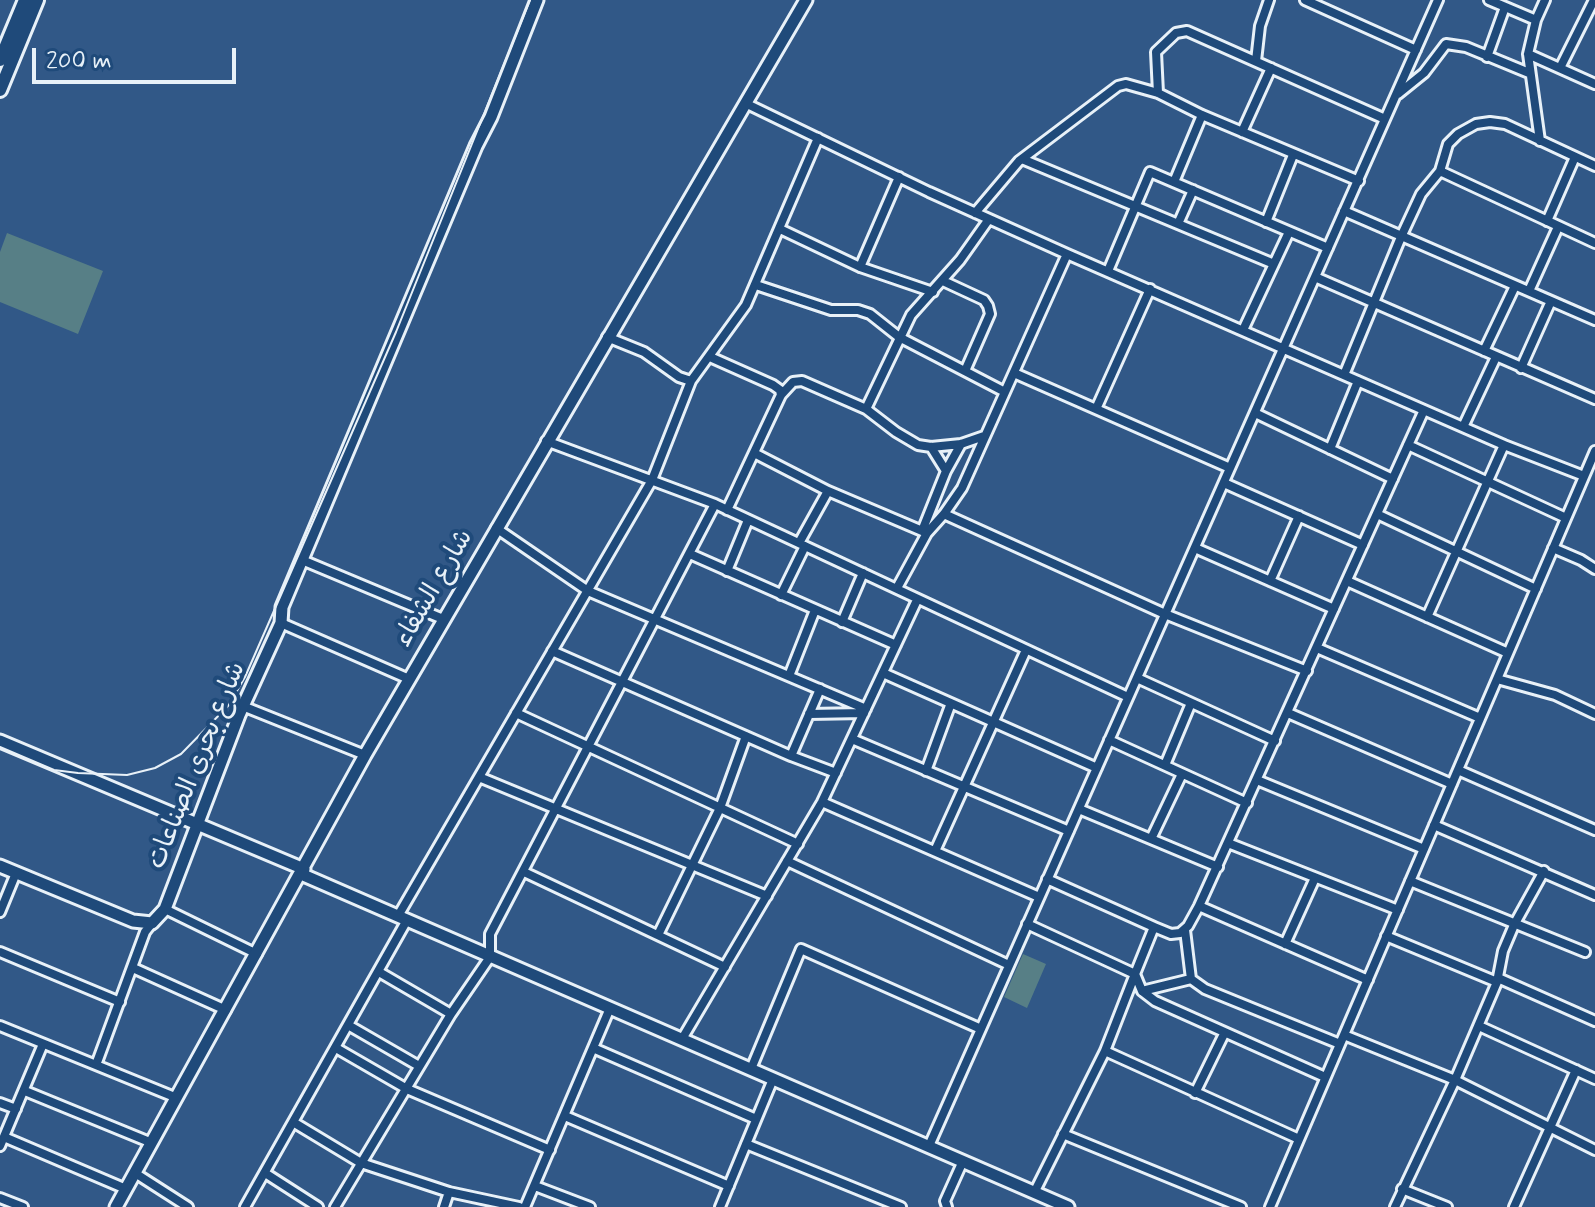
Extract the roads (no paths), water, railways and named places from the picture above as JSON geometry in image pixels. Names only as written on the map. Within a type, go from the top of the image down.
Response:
[{"type":"main road","points":[[0,60],[25,0]]},
{"type":"main road","points":[[0,90],[37,0]]},
{"type":"street","name":"شارع بحرى الصناعات","points":[[152,923],[165,909],[239,715],[281,623],[282,607],[476,146],[491,117],[537,0]]},
{"type":"street","name":"شارع الشفاء","points":[[116,1207],[365,755],[806,0]]},
{"type":"street","points":[[1256,61],[1260,26],[1269,0]]},
{"type":"street","points":[[1305,0],[1416,50]]},
{"type":"street","points":[[929,1146],[1438,0]]},
{"type":"street","points":[[1489,0],[1536,20]]},
{"type":"street","points":[[1540,141],[1528,54],[1536,20],[1545,0]]},
{"type":"street","points":[[1560,68],[1593,4]]},
{"type":"street","points":[[1487,57],[1505,7]]},
{"type":"street","points":[[1158,93],[1154,55],[1181,31],[1187,31],[1385,119]]},
{"type":"street","points":[[1395,98],[1424,73],[1446,44],[1458,44],[1529,73]]},
{"type":"street","points":[[1528,54],[1595,84]]},
{"type":"street","points":[[1242,132],[1271,68]]},
{"type":"street","points":[[975,213],[1022,159],[1118,86],[1133,85],[1158,93],[1293,155],[1359,181]]},
{"type":"street","points":[[745,103],[975,213],[1504,445],[1589,471]]},
{"type":"street","points":[[1174,182],[1202,115]]},
{"type":"street","points":[[1344,375],[1421,194],[1440,171],[1448,144],[1458,134],[1476,124],[1505,124],[1595,166]]},
{"type":"street","points":[[245,1207],[379,972],[403,918],[479,777],[652,480],[691,381],[746,305],[818,138]]},
{"type":"street","points":[[1266,222],[1293,155]]},
{"type":"street","points":[[1547,221],[1575,157]]},
{"type":"street","points":[[1022,159],[1274,264]]},
{"type":"street","points":[[1440,171],[1595,243]]},
{"type":"street","points":[[1108,271],[1150,172],[1328,248]]},
{"type":"street","points":[[860,267],[899,177]]},
{"type":"street","points":[[1178,224],[1193,190]]},
{"type":"street","points":[[1344,211],[1595,320]]},
{"type":"street","points":[[866,409],[911,315],[943,281],[989,219]]},
{"type":"street","points":[[1529,291],[1558,227]]},
{"type":"street","points":[[780,229],[860,267],[933,292]]},
{"type":"street","points":[[1243,330],[1289,232]]},
{"type":"street","points":[[925,532],[944,514],[962,488],[1067,254]]},
{"type":"street","points":[[1315,277],[1595,399]]},
{"type":"street","points":[[943,281],[984,300],[990,314],[965,371]]},
{"type":"street","points":[[756,285],[831,310],[858,310],[870,314],[899,337],[1005,392]]},
{"type":"street","points":[[1484,351],[1515,286]]},
{"type":"street","points":[[1096,409],[1150,289]]},
{"type":"street","points":[[1521,368],[1551,301]]},
{"type":"street","points":[[607,337],[644,352],[679,377],[691,381]]},
{"type":"street","points":[[710,357],[773,385],[781,395]]},
{"type":"street","points":[[1463,427],[1496,357]]},
{"type":"street","points":[[1014,373],[1230,468]]},
{"type":"street","points":[[727,510],[781,395],[793,382],[802,381],[866,409],[909,441],[931,447],[961,444],[984,436]]},
{"type":"street","points":[[1330,449],[1358,381]]},
{"type":"street","points":[[1424,410],[1218,867],[1185,930],[1191,979],[1205,989],[1455,1080],[1595,1150]]},
{"type":"street","points":[[1255,413],[1393,479]]},
{"type":"street","points":[[546,441],[715,504],[1128,697]]},
{"type":"street","points":[[897,588],[925,532],[946,471],[961,444]]},
{"type":"street","points":[[1408,445],[1566,518]]},
{"type":"street","points":[[1427,617],[1504,445]]},
{"type":"street","points":[[931,447],[946,471]]},
{"type":"street","points":[[1270,1207],[1595,451]]},
{"type":"street","points":[[754,453],[828,491],[925,532]]},
{"type":"street","points":[[1224,483],[1363,545]]},
{"type":"street","points":[[781,595],[828,491]]},
{"type":"street","points":[[335,1207],[451,1014],[490,957],[490,934],[715,504]]},
{"type":"street","points":[[944,514],[1165,614],[1307,671]]},
{"type":"street","points":[[1377,514],[1536,589]]},
{"type":"street","points":[[1270,581],[1299,516]]},
{"type":"street","points":[[727,571],[748,520]]},
{"type":"street","points":[[496,528],[588,591],[865,711]]},
{"type":"street","points":[[1195,548],[1334,609]]},
{"type":"street","points":[[1553,548],[1595,569]]},
{"type":"street","points":[[690,554],[896,645]]},
{"type":"street","points":[[302,560],[443,619]]},
{"type":"street","points":[[842,622],[863,573]]},
{"type":"street","points":[[1347,581],[1508,653]]},
{"type":"street","points":[[682,1039],[822,802],[917,600]]},
{"type":"street","points":[[789,676],[815,610]]},
{"type":"street","points":[[281,623],[409,679]]},
{"type":"street","points":[[1317,648],[1480,718]]},
{"type":"street","points":[[935,851],[1026,650]]},
{"type":"street","points":[[552,651],[836,773]]},
{"type":"street","points":[[883,673],[1097,768]]},
{"type":"street","points":[[1137,678],[1275,741]]},
{"type":"street","points":[[1497,679],[1555,695],[1595,714]]},
{"type":"street","points":[[791,756],[820,689]]},
{"type":"street","points":[[926,771],[951,703]]},
{"type":"street","points":[[1165,765],[1191,703]]},
{"type":"street","points":[[245,707],[365,755]]},
{"type":"street","points":[[809,714],[865,711]]},
{"type":"street","points":[[516,713],[798,844]]},
{"type":"street","points":[[1288,713],[1452,784]]},
{"type":"street","points":[[658,935],[720,808],[746,736]]},
{"type":"street","points":[[852,739],[1069,831]]},
{"type":"street","points":[[1109,740],[1247,803]]},
{"type":"street","points":[[0,741],[1068,1207]]},
{"type":"street","points":[[1458,770],[1594,828]]},
{"type":"street","points":[[1151,839],[1182,774]]},
{"type":"street","points":[[479,777],[767,896]]},
{"type":"street","points":[[1257,780],[1424,849]]},
{"type":"street","points":[[822,802],[1039,897]]},
{"type":"street","points":[[1079,809],[1218,867]]},
{"type":"street","points":[[1434,825],[1595,895]]},
{"type":"street","points":[[1228,843],[1398,910]]},
{"type":"street","points":[[787,861],[1009,965]]},
{"type":"street","points":[[0,866],[133,921],[152,923]]},
{"type":"street","points":[[1395,1207],[1479,1026],[1498,980],[1503,951],[1514,925],[1544,871]]},
{"type":"street","points":[[524,872],[725,967]]},
{"type":"street","points":[[0,912],[16,873]]},
{"type":"street","points":[[1285,944],[1315,878]]},
{"type":"street","points":[[1047,879],[1171,934],[1185,930]]},
{"type":"street","points":[[1410,881],[1585,952]]},
{"type":"street","points":[[1199,906],[1368,980]]},
{"type":"street","points":[[165,909],[257,954]]},
{"type":"street","points":[[96,1065],[145,932],[152,923]]},
{"type":"street","points":[[1027,924],[1135,974],[1142,991],[1155,1001],[1325,1077]]},
{"type":"street","points":[[1034,1193],[1105,1051],[1154,927]]},
{"type":"street","points":[[1386,936],[1595,1021]]},
{"type":"street","points":[[751,1069],[801,949],[981,1029]]},
{"type":"street","points":[[0,952],[120,1002]]},
{"type":"street","points":[[133,968],[226,1010]]},
{"type":"street","points":[[379,972],[451,1014]]},
{"type":"street","points":[[1142,991],[1191,979]]},
{"type":"street","points":[[293,1122],[361,1163],[449,1192],[522,1207],[535,1186],[610,1008]]},
{"type":"street","points":[[348,1025],[419,1066]]},
{"type":"street","points":[[0,1026],[177,1098]]},
{"type":"street","points":[[1479,1026],[1595,1079]]},
{"type":"street","points":[[1195,1093],[1224,1034]]},
{"type":"street","points":[[43,1044],[2,1141],[126,1189]]},
{"type":"street","points":[[336,1048],[407,1089],[550,1150]]},
{"type":"street","points":[[593,1048],[756,1119]]},
{"type":"street","points":[[1105,1051],[1299,1139]]},
{"type":"street","points":[[1514,1207],[1576,1070]]},
{"type":"street","points":[[720,1207],[773,1079]]},
{"type":"street","points":[[25,1091],[152,1143]]},
{"type":"street","points":[[0,1103],[16,1109]]},
{"type":"street","points":[[565,1116],[729,1186]]},
{"type":"street","points":[[1063,1134],[1241,1207]]},
{"type":"street","points":[[746,1144],[901,1207]]},
{"type":"street","points":[[947,1207],[945,1201],[963,1161]]},
{"type":"street","points":[[135,1173],[188,1207]]},
{"type":"street","points":[[265,1173],[318,1207]]},
{"type":"street","points":[[535,1186],[590,1207]]},
{"type":"street","points":[[1402,1189],[1447,1207]]},
{"type":"street","points":[[444,1207],[449,1192]]},
{"type":"street","points":[[0,1198],[23,1207]]},
{"type":"railway","points":[[0,747],[54,770],[127,775],[155,768],[181,754],[228,706],[245,677],[396,332],[530,0]]}]
